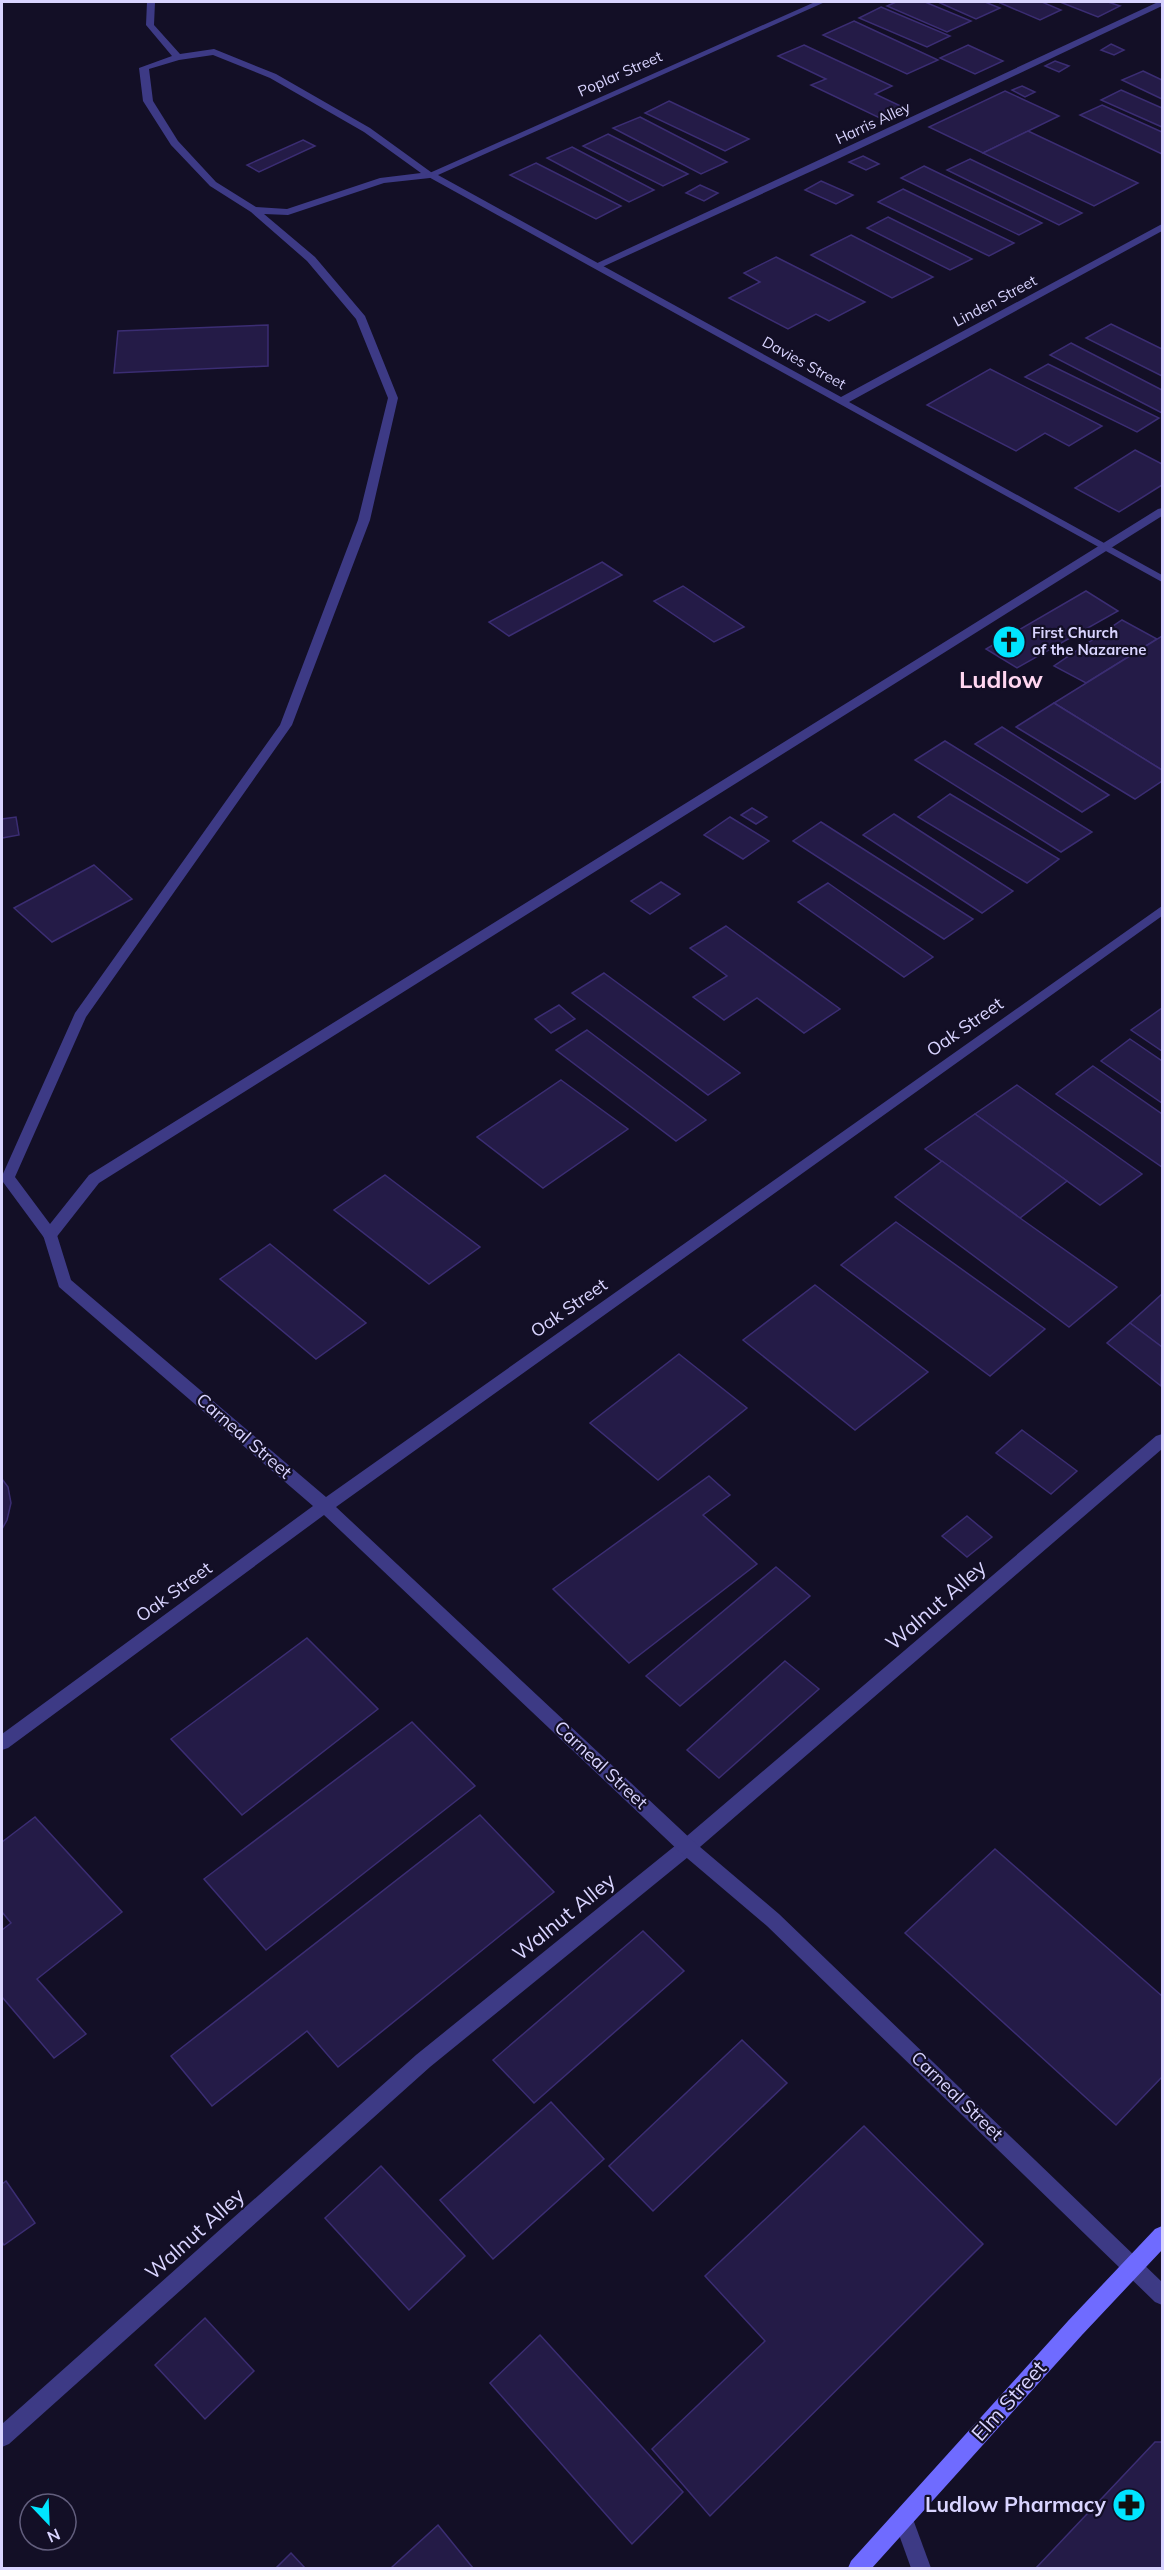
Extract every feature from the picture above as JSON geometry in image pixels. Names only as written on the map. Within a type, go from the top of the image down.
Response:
[{"type":"main road","name":"Elm Street","points":[[858,2568],[1162,2236]]},
{"type":"street","points":[[151,2],[150,25],[178,57]]},
{"type":"street","name":"Poplar Street","points":[[254,210],[288,212],[383,180],[430,175],[821,2]]},
{"type":"street","name":"Harris Alley","points":[[596,266],[833,158],[1162,3]]},
{"type":"street","name":"Davies Street","points":[[254,210],[213,184],[174,143],[148,101],[144,68],[178,57],[214,52],[273,76],[367,130],[430,175],[1162,579]]},
{"type":"street","points":[[254,210],[311,259],[361,318],[393,398],[364,520],[286,725],[80,1016],[8,1179],[50,1235],[94,1179],[1162,511]]},
{"type":"street","name":"Linden Street","points":[[842,401],[1162,227]]},
{"type":"street","name":"Oak Street","points":[[2,1743],[325,1506],[1162,910]]},
{"type":"street","name":"Carneal Street","points":[[50,1235],[64,1283],[325,1506],[687,1847],[773,1920],[1162,2295]]},
{"type":"street","name":"Walnut Alley","points":[[2,2437],[423,2061],[687,1847],[1162,1440]]},
{"type":"street","points":[[903,2518],[921,2568]]},
{"type":"building","points":[[896,2],[925,2],[971,21],[947,32],[887,6]]},
{"type":"building","points":[[938,2],[985,2],[1000,8],[976,19]]},
{"type":"building","points":[[998,2],[1042,2],[1061,10],[1040,20]]},
{"type":"building","points":[[1060,2],[1108,2],[1120,6],[1098,17]]},
{"type":"building","points":[[881,7],[950,36],[927,47],[859,18]]},
{"type":"building","points":[[854,21],[938,60],[907,74],[823,35]]},
{"type":"building","points":[[1111,44],[1124,50],[1114,55],[1101,50]]},
{"type":"building","points":[[804,45],[892,86],[875,94],[909,110],[886,121],[811,85],[826,79],[778,56]]},
{"type":"building","points":[[968,45],[1003,61],[975,74],[940,58]]},
{"type":"building","points":[[1055,61],[1069,66],[1059,72],[1045,66]]},
{"type":"building","points":[[1143,71],[1162,80],[1162,99],[1122,80]]},
{"type":"building","points":[[1022,86],[1035,92],[1025,97],[1012,90]]},
{"type":"building","points":[[1121,90],[1162,108],[1162,127],[1101,100]]},
{"type":"building","points":[[1005,91],[1059,116],[983,153],[929,127]]},
{"type":"building","points":[[669,101],[749,139],[725,151],[645,113]]},
{"type":"building","points":[[1102,105],[1162,132],[1162,154],[1080,115]]},
{"type":"building","points":[[640,117],[727,162],[701,174],[613,128]]},
{"type":"building","points":[[1028,131],[1138,183],[1094,206],[983,153]]},
{"type":"building","points":[[608,134],[688,174],[663,186],[583,146]]},
{"type":"building","points":[[303,140],[315,146],[259,172],[247,165]]},
{"type":"building","points":[[572,147],[654,190],[629,202],[547,158]]},
{"type":"building","points":[[863,156],[879,164],[866,170],[849,162]]},
{"type":"building","points":[[970,159],[1082,213],[1059,225],[947,170]]},
{"type":"building","points":[[536,163],[621,206],[596,219],[510,175]]},
{"type":"building","points":[[924,166],[1042,223],[1019,235],[901,178]]},
{"type":"building","points":[[821,181],[853,195],[836,204],[805,190]]},
{"type":"building","points":[[700,185],[718,193],[704,201],[686,193]]},
{"type":"building","points":[[903,189],[1014,243],[989,256],[878,202]]},
{"type":"building","points":[[888,217],[972,259],[950,270],[867,228]]},
{"type":"building","points":[[851,235],[933,277],[892,298],[811,255]]},
{"type":"building","points":[[776,257],[865,302],[829,321],[816,314],[788,329],[729,298],[760,282],[744,273]]},
{"type":"building","points":[[1111,324],[1162,349],[1162,376],[1086,338]]},
{"type":"building","points":[[268,325],[268,366],[114,373],[118,331]]},
{"type":"building","points":[[1071,343],[1162,390],[1162,413],[1050,355]]},
{"type":"building","points":[[1048,364],[1159,418],[1137,432],[1025,377]]},
{"type":"building","points":[[990,369],[1102,426],[1069,446],[1045,433],[1016,451],[927,405]]},
{"type":"building","points":[[1135,450],[1162,464],[1162,485],[1119,512],[1075,488]]},
{"type":"building","points":[[602,562],[622,575],[509,636],[489,622]]},
{"type":"building","points":[[683,586],[744,627],[714,642],[654,601]]},
{"type":"building","points":[[1086,591],[1118,611],[1017,668],[986,649]]},
{"type":"building","points":[[1122,620],[1157,639],[1086,683],[1054,666]]},
{"type":"building","points":[[1162,636],[1162,770],[1054,703]]},
{"type":"building","points":[[1054,703],[1162,770],[1162,781],[1135,799],[1016,727]]},
{"type":"building","points":[[1002,727],[1109,795],[1082,812],[975,744]]},
{"type":"building","points":[[945,741],[1092,832],[1061,852],[915,760]]},
{"type":"building","points":[[950,794],[1059,859],[1027,883],[918,817]]},
{"type":"building","points":[[752,808],[767,817],[756,824],[741,815]]},
{"type":"building","points":[[894,814],[1013,891],[982,913],[863,835]]},
{"type":"building","points":[[16,817],[19,835],[2,838],[2,819]]},
{"type":"building","points":[[730,817],[769,841],[743,859],[704,835]]},
{"type":"building","points":[[821,822],[973,919],[944,939],[793,841]]},
{"type":"building","points":[[94,865],[132,899],[52,942],[14,908]]},
{"type":"building","points":[[661,882],[680,894],[650,914],[631,901]]},
{"type":"building","points":[[828,883],[933,957],[904,977],[798,902]]},
{"type":"building","points":[[726,926],[840,1009],[804,1033],[757,998],[724,1020],[693,997],[727,976],[690,948]]},
{"type":"building","points":[[604,973],[740,1073],[708,1095],[572,993]]},
{"type":"building","points":[[559,1005],[575,1019],[551,1033],[535,1019]]},
{"type":"building","points":[[1162,1008],[1162,1051],[1131,1030]]},
{"type":"building","points":[[587,1030],[706,1120],[676,1141],[556,1050]]},
{"type":"building","points":[[1130,1039],[1162,1061],[1162,1103],[1101,1061]]},
{"type":"building","points":[[1093,1066],[1162,1114],[1162,1167],[1056,1094]]},
{"type":"building","points":[[561,1080],[628,1129],[543,1188],[477,1137]]},
{"type":"building","points":[[1017,1085],[1142,1174],[1100,1205],[975,1114]]},
{"type":"building","points":[[975,1114],[1067,1181],[1020,1218],[925,1149]]},
{"type":"building","points":[[942,1161],[1117,1287],[1069,1327],[895,1197]]},
{"type":"building","points":[[385,1175],[480,1247],[429,1284],[334,1210]]},
{"type":"building","points":[[896,1222],[1045,1329],[990,1376],[841,1265]]},
{"type":"building","points":[[270,1244],[366,1323],[316,1359],[220,1279]]},
{"type":"building","points":[[815,1285],[928,1372],[855,1430],[743,1340]]},
{"type":"building","points":[[1162,1294],[1162,1347],[1130,1323]]},
{"type":"building","points":[[1130,1323],[1162,1347],[1161,1386],[1107,1343]]},
{"type":"building","points":[[679,1354],[747,1408],[658,1480],[590,1423]]},
{"type":"building","points":[[1022,1430],[1077,1471],[1051,1494],[996,1453]]},
{"type":"building","points":[[709,1476],[730,1495],[703,1515],[757,1564],[629,1663],[553,1589]]},
{"type":"building","points":[[2,1479],[8,1487],[11,1503],[2,1529]]},
{"type":"building","points":[[967,1516],[992,1537],[967,1557],[942,1536]]},
{"type":"building","points":[[776,1567],[810,1596],[680,1706],[646,1676]]},
{"type":"building","points":[[307,1638],[378,1709],[242,1815],[171,1739]]},
{"type":"building","points":[[785,1661],[819,1689],[719,1778],[687,1750]]},
{"type":"building","points":[[412,1722],[475,1786],[266,1950],[204,1879]]},
{"type":"building","points":[[480,1815],[554,1892],[338,2067],[307,2031],[212,2106],[171,2056]]},
{"type":"building","points":[[35,1817],[122,1912],[37,1979],[86,2034],[54,2058],[2,1997],[2,1930],[11,1923],[2,1912],[2,1842]]},
{"type":"building","points":[[995,1849],[1162,1996],[1162,2077],[1116,2125],[905,1933]]},
{"type":"building","points":[[643,1931],[684,1971],[534,2103],[493,2060]]},
{"type":"building","points":[[742,2040],[787,2083],[653,2211],[609,2166]]},
{"type":"building","points":[[551,2102],[604,2159],[493,2259],[440,2200]]},
{"type":"building","points":[[864,2126],[983,2244],[710,2516],[652,2449],[765,2341],[705,2276]]},
{"type":"building","points":[[381,2166],[465,2256],[409,2310],[325,2218]]},
{"type":"building","points":[[6,2181],[35,2223],[4,2245],[2,2242],[2,2184]]},
{"type":"building","points":[[205,2318],[254,2371],[205,2419],[155,2365]]},
{"type":"building","points":[[540,2335],[683,2492],[632,2544],[490,2383]]},
{"type":"building","name":"Ludlow Pharmacy","points":[[1155,2442],[1162,2442],[1162,2568],[1036,2568]]},
{"type":"building","points":[[438,2525],[473,2568],[391,2568]]},
{"type":"building","points":[[291,2553],[305,2568],[276,2568]]},
{"type":"place","name":"First Church of the Nazarene","points":[[1009,642]]},
{"type":"place","name":"Ludlow Pharmacy","points":[[1129,2505]]},
{"type":"district","name":"Ludlow","points":[[1001,680]]}]
